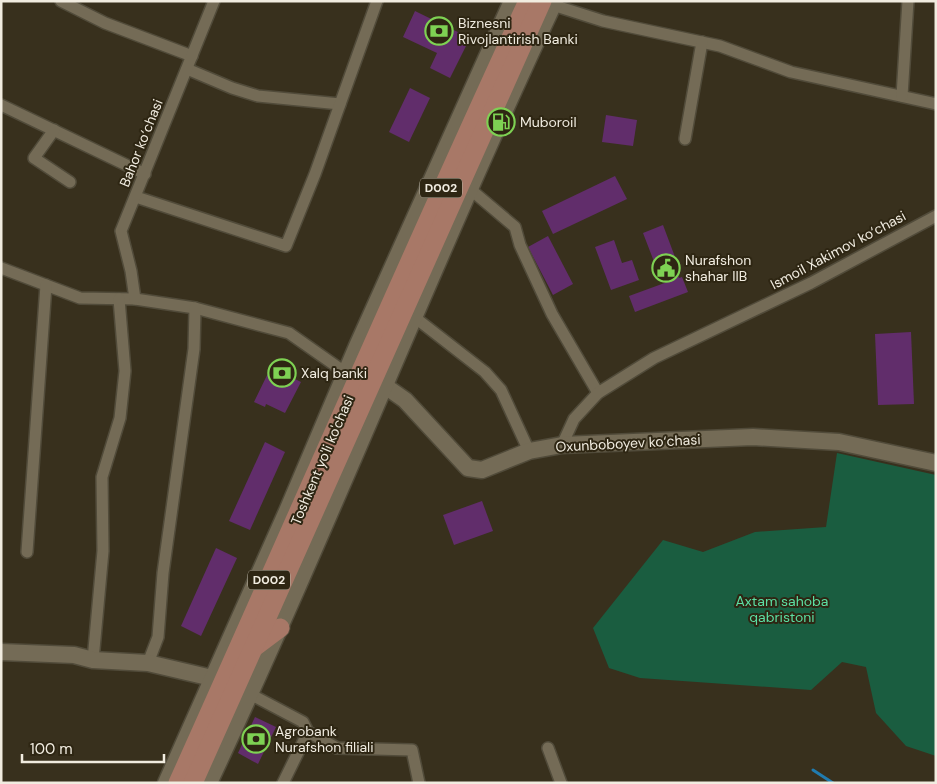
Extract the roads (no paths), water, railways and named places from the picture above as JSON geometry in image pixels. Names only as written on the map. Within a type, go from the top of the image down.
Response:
[{"type":"main road","name":"Toshkent yo'li ko'chasi","points":[[193,783],[255,646],[365,379],[441,175],[528,1]]},
{"type":"main road","name":"Toshkent yo'li ko'chasi","points":[[178,783],[249,625],[365,379],[550,3]]},
{"type":"main road","points":[[230,639],[249,625]]},
{"type":"main road","points":[[255,646],[280,628]]},
{"type":"street","points":[[61,1],[105,24],[192,56]]},
{"type":"street","name":"Bahor ko‘chasi","points":[[135,299],[131,271],[121,231],[214,1]]},
{"type":"street","points":[[136,197],[286,246],[315,174],[376,1]]},
{"type":"street","points":[[441,175],[512,1]]},
{"type":"street","points":[[902,96],[908,1]]},
{"type":"street","points":[[166,783],[230,639],[365,379],[413,316],[550,3],[603,20],[720,46],[791,72],[936,104]]},
{"type":"street","points":[[685,138],[702,42]]},
{"type":"street","points":[[187,69],[232,88],[258,96],[340,104]]},
{"type":"street","points":[[1,105],[145,174]]},
{"type":"street","points":[[54,130],[34,158],[70,182]]},
{"type":"street","points":[[470,189],[515,227],[520,245],[552,314],[598,393]]},
{"type":"street","name":"Ismoil Xakimov ko‘chasi","points":[[562,445],[574,419],[598,393],[654,358],[811,283],[936,216]]},
{"type":"street","points":[[1,268],[80,298],[135,299],[195,308],[289,333],[365,379]]},
{"type":"street","points":[[27,552],[46,285]]},
{"type":"street","points":[[93,660],[103,551],[102,477],[120,418],[125,371],[119,299]]},
{"type":"street","points":[[148,663],[158,636],[163,573],[194,349],[195,308]]},
{"type":"street","points":[[413,316],[485,372],[501,390],[529,451]]},
{"type":"street","points":[[209,783],[280,628],[365,379]]},
{"type":"street","name":"Oxunboboyev ko‘chasi","points":[[365,379],[406,400],[468,468],[482,470],[529,451],[562,445],[752,437],[796,438],[839,442],[936,463]]},
{"type":"street","points":[[1,652],[74,655],[93,660],[148,663],[212,678]]},
{"type":"street","points":[[250,694],[303,722],[308,732],[337,748],[412,750],[420,783]]},
{"type":"street","points":[[284,783],[308,732]]},
{"type":"street","points":[[548,748],[561,783]]},
{"type":"waterway","points":[[813,770],[833,783]]},
{"type":"place","name":"Biznesni Rivojlantirish Banki","points":[[439,31]]},
{"type":"place","name":"Muboroil","points":[[501,122]]},
{"type":"place","name":"Nurafshon shahar IIB","points":[[666,268]]},
{"type":"place","name":"Xalq banki","points":[[282,373]]},
{"type":"place","name":"Agrobank Nurafshon filiali","points":[[256,739]]},
{"type":"park label","name":"Axtam sahoba qabristoni","points":[[782,610]]}]
